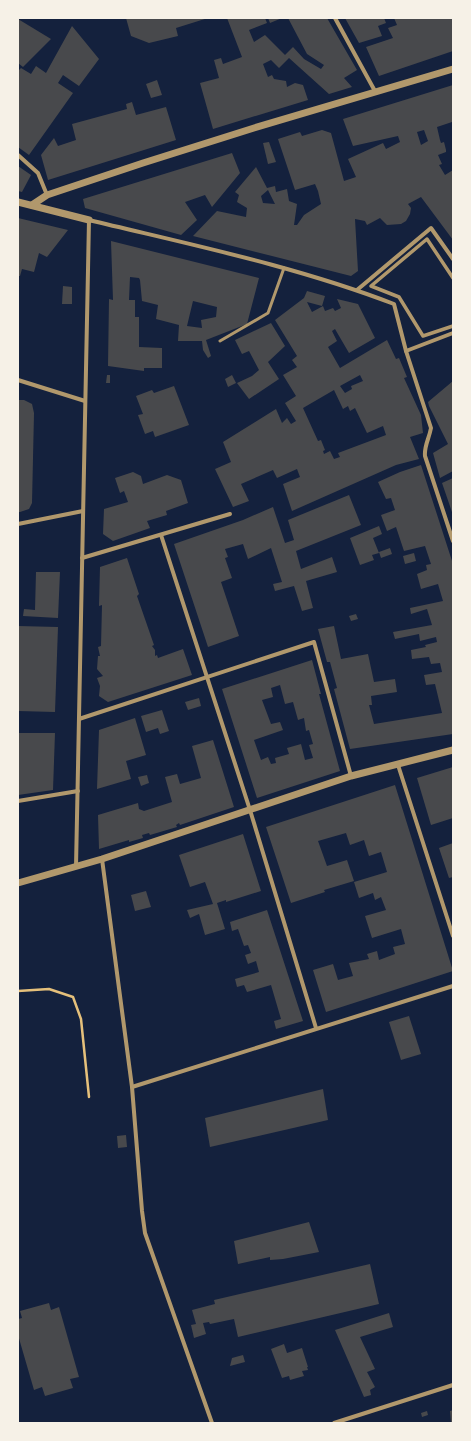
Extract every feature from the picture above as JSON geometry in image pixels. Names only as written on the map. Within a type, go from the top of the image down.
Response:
[{"type":"street","points":[[336,18],[376,93]]},
{"type":"street","points":[[32,205],[47,195],[254,128],[453,69]]},
{"type":"street","points":[[18,155],[38,173],[47,195]]},
{"type":"street","points":[[18,202],[284,268],[357,290],[394,304],[406,351],[431,428],[429,439],[424,447],[425,456],[453,541]]},
{"type":"street","points":[[76,867],[89,220]]},
{"type":"street","points":[[357,290],[431,228],[453,259]]},
{"type":"street","points":[[453,278],[428,239],[371,286],[399,297],[423,336],[453,326]]},
{"type":"street","points":[[406,351],[453,333]]},
{"type":"street","points":[[18,380],[85,401]]},
{"type":"street","points":[[18,524],[83,511]]},
{"type":"street","points":[[82,558],[230,514]]},
{"type":"street","points":[[161,534],[250,810],[316,1028]]},
{"type":"street","points":[[79,719],[208,678],[314,642],[351,776]]},
{"type":"street","points":[[18,883],[102,859],[351,776],[453,750]]},
{"type":"street","points":[[398,764],[453,936]]},
{"type":"street","points":[[18,801],[78,791]]},
{"type":"street","points":[[102,859],[132,1087],[145,1232],[212,1423]]},
{"type":"street","points":[[132,1087],[453,986]]},
{"type":"street","points":[[334,1423],[453,1385]]},
{"type":"lane","points":[[220,341],[268,313],[284,268]]},
{"type":"path","points":[[18,991],[49,989],[73,997],[81,1019],[89,1097]]},
{"type":"building","points":[[126,18],[208,18],[176,28],[178,36],[149,43],[131,36]]},
{"type":"building","points":[[227,18],[265,18],[267,23],[249,30],[254,42],[265,35],[285,55],[293,47],[304,59],[321,69],[324,65],[307,54],[288,18],[327,18],[357,70],[344,78],[352,87],[329,94],[289,58],[279,68],[271,60],[263,64],[268,77],[272,75],[274,79],[286,81],[287,87],[295,83],[303,85],[308,100],[213,129],[200,83],[219,78],[214,60],[221,58],[223,64],[242,57]]},
{"type":"building","points":[[268,18],[282,18],[270,23]]},
{"type":"building","points":[[345,18],[384,18],[386,23],[378,26],[382,36],[359,43]]},
{"type":"building","points":[[394,18],[453,18],[453,51],[379,76],[366,47],[393,38],[388,28],[397,25]]},
{"type":"building","points":[[18,19],[51,39],[23,67],[18,63]]},
{"type":"building","points":[[72,26],[99,59],[79,86],[63,75],[58,83],[73,93],[29,155],[18,147],[18,71],[21,68],[31,74],[36,66],[46,73]]},
{"type":"building","points":[[157,80],[162,95],[151,98],[146,84]]},
{"type":"building","points":[[453,85],[453,125],[452,122],[437,127],[441,143],[444,142],[446,150],[446,152],[438,155],[442,164],[439,165],[445,175],[453,170],[453,240],[421,197],[408,204],[411,208],[410,214],[406,221],[401,224],[387,225],[380,218],[367,225],[365,221],[355,219],[358,271],[351,276],[193,236],[217,211],[246,217],[247,208],[237,202],[239,195],[235,192],[256,167],[267,188],[275,186],[276,192],[287,189],[289,201],[297,204],[294,225],[297,225],[304,215],[321,204],[315,184],[295,190],[278,139],[300,132],[302,136],[322,130],[331,133],[344,181],[356,177],[348,159],[383,143],[386,149],[400,142],[398,136],[353,146],[343,119]],"holes":[[[424,130],[428,141],[421,145],[417,132]],[[268,190],[275,204],[263,203],[261,196]]]},
{"type":"building","points":[[132,102],[136,115],[166,107],[176,140],[48,180],[41,155],[54,138],[58,146],[76,140],[72,124],[127,109],[126,104]]},
{"type":"building","points":[[269,142],[276,162],[268,164],[263,143]]},
{"type":"building","points":[[232,153],[240,173],[212,207],[205,195],[185,202],[197,220],[181,235],[85,208],[83,199]]},
{"type":"building","points":[[18,166],[31,175],[22,192],[18,191]]},
{"type":"building","points":[[18,218],[68,230],[47,257],[39,253],[34,272],[22,269],[20,276],[18,276]]},
{"type":"building","points":[[111,241],[259,278],[247,324],[206,340],[211,356],[208,358],[203,350],[202,341],[178,341],[179,325],[156,319],[158,305],[142,301],[139,278],[130,277],[129,300],[135,300],[135,317],[139,317],[139,347],[162,348],[162,368],[144,368],[144,371],[108,366],[109,299],[113,300]],"holes":[[[193,301],[217,307],[216,317],[201,320],[202,328],[187,326]]]},
{"type":"building","points":[[63,286],[72,287],[72,304],[62,304]]},
{"type":"building","points":[[307,291],[325,296],[322,306],[307,302],[312,312],[323,306],[325,311],[333,308],[335,311],[341,308],[337,299],[358,304],[375,338],[349,353],[335,329],[332,331],[337,341],[328,347],[340,368],[387,340],[396,359],[399,358],[407,377],[404,378],[421,415],[423,433],[410,437],[419,459],[396,465],[292,511],[283,484],[300,477],[297,469],[277,478],[273,470],[241,484],[249,501],[233,507],[215,469],[231,462],[223,442],[276,409],[282,423],[287,418],[291,424],[296,421],[285,403],[296,396],[283,375],[297,367],[292,360],[297,356],[275,320],[304,298]],"holes":[[[360,375],[363,381],[351,386],[352,389],[345,393],[340,386]],[[334,390],[343,409],[348,406],[350,411],[355,408],[367,433],[383,426],[386,435],[338,453],[340,457],[334,459],[330,451],[324,454],[323,451],[325,450],[321,440],[318,441],[303,408]]]},
{"type":"building","points":[[271,323],[285,346],[268,362],[279,379],[249,399],[237,383],[252,376],[259,370],[249,351],[242,354],[235,340]]},
{"type":"building","points":[[107,375],[110,375],[110,383],[106,383]]},
{"type":"building","points":[[232,375],[236,383],[228,387],[225,379]]},
{"type":"building","points":[[453,381],[453,471],[440,478],[433,453],[448,444],[428,402]]},
{"type":"building","points":[[174,386],[189,425],[155,437],[153,431],[145,434],[138,415],[143,414],[136,396],[152,390],[154,393]]},
{"type":"building","points":[[19,400],[24,400],[32,404],[34,413],[32,503],[29,509],[18,512]]},
{"type":"building","points":[[421,465],[453,564],[453,734],[350,749],[334,689],[337,688],[330,662],[327,662],[318,629],[334,626],[341,659],[368,654],[374,682],[395,679],[397,692],[371,696],[372,705],[369,705],[374,724],[442,713],[435,684],[426,685],[424,675],[442,672],[440,663],[431,664],[429,657],[412,659],[411,650],[426,647],[425,645],[437,642],[436,637],[420,641],[419,634],[395,639],[393,632],[432,625],[427,609],[411,614],[410,608],[443,601],[438,584],[421,589],[417,574],[427,570],[426,565],[431,564],[425,546],[404,551],[396,527],[387,531],[381,515],[395,510],[391,498],[386,499],[378,482],[400,472]]},
{"type":"building","points":[[133,472],[141,476],[143,484],[167,475],[181,480],[188,503],[166,511],[167,515],[147,521],[150,528],[113,541],[103,534],[104,509],[128,502],[124,491],[120,493],[115,478]]},
{"type":"building","points":[[453,478],[453,515],[442,483]]},
{"type":"building","points":[[349,495],[361,525],[296,551],[301,569],[332,557],[337,572],[306,581],[313,608],[302,611],[294,586],[275,591],[273,584],[282,582],[271,548],[248,559],[243,544],[225,549],[228,557],[225,558],[232,578],[221,582],[239,636],[208,647],[174,544],[243,520],[273,507],[285,543],[294,540],[288,520]]},
{"type":"building","points":[[379,526],[382,534],[373,538],[379,553],[372,555],[374,560],[360,565],[350,538]]},
{"type":"building","points":[[390,548],[392,554],[381,558],[379,552]]},
{"type":"building","points":[[414,553],[416,561],[405,564],[403,556]]},
{"type":"building","points":[[127,558],[139,594],[137,596],[154,645],[152,646],[155,650],[155,656],[157,655],[158,658],[183,649],[192,675],[108,702],[99,696],[100,686],[97,678],[103,676],[97,669],[98,656],[100,656],[98,647],[101,646],[102,605],[99,606],[100,567]]},
{"type":"building","points":[[36,572],[60,572],[58,618],[23,616],[24,609],[35,610]]},
{"type":"building","points":[[356,614],[358,619],[351,621],[349,616]]},
{"type":"building","points":[[18,626],[58,627],[55,712],[18,711]]},
{"type":"building","points":[[312,660],[321,694],[319,694],[340,771],[257,798],[222,689]],"holes":[[[280,685],[285,704],[293,702],[298,720],[304,718],[306,731],[309,730],[313,744],[309,745],[313,758],[305,760],[301,744],[287,748],[289,754],[275,758],[276,763],[271,764],[268,757],[261,760],[254,740],[283,730],[280,722],[271,724],[262,700],[273,697],[271,688]]]},
{"type":"building","points":[[199,698],[201,706],[188,710],[185,702]]},
{"type":"building","points":[[162,710],[169,731],[160,734],[158,728],[146,732],[141,716]]},
{"type":"building","points":[[135,718],[146,755],[126,761],[131,779],[97,789],[99,730]]},
{"type":"building","points":[[19,733],[55,733],[53,790],[18,795]]},
{"type":"building","points":[[213,740],[234,807],[180,825],[179,823],[176,825],[177,827],[150,835],[149,833],[142,835],[143,838],[129,842],[129,840],[99,849],[98,815],[138,803],[139,809],[144,811],[172,802],[165,777],[177,774],[180,784],[201,778],[192,746]]},
{"type":"building","points":[[453,767],[453,818],[431,825],[417,778]]},
{"type":"building","points":[[147,775],[149,783],[141,786],[138,777]]},
{"type":"building","points":[[395,785],[453,971],[326,1012],[313,970],[333,964],[338,980],[353,976],[349,963],[369,959],[367,954],[377,951],[379,960],[395,954],[393,947],[405,944],[401,929],[372,938],[365,916],[386,910],[381,897],[375,900],[373,893],[359,898],[354,882],[387,872],[381,852],[369,856],[364,840],[350,845],[346,833],[318,841],[327,866],[347,860],[354,881],[324,890],[325,892],[291,903],[266,827]]},
{"type":"building","points":[[243,834],[261,891],[226,902],[226,900],[217,903],[225,929],[205,935],[199,914],[190,918],[187,910],[213,904],[205,882],[190,887],[179,855]]},
{"type":"building","points":[[453,843],[453,877],[449,878],[439,848]]},
{"type":"building","points":[[146,891],[151,907],[135,911],[131,895]]},
{"type":"building","points":[[267,910],[303,1021],[276,1029],[274,1021],[281,1019],[271,985],[247,992],[244,985],[237,987],[235,979],[259,972],[256,961],[248,964],[245,955],[251,953],[248,945],[244,946],[238,929],[232,931],[230,922]]},
{"type":"building","points":[[409,1016],[421,1054],[401,1060],[389,1022]]},
{"type":"building","points":[[323,1089],[328,1120],[210,1147],[205,1118]]},
{"type":"building","points":[[126,1135],[127,1147],[118,1148],[117,1136]]},
{"type":"building","points":[[309,1222],[319,1252],[283,1259],[270,1260],[270,1257],[238,1264],[234,1241]]},
{"type":"building","points":[[370,1264],[379,1304],[238,1337],[234,1319],[210,1324],[209,1322],[203,1323],[206,1334],[194,1338],[191,1325],[196,1324],[192,1310],[215,1304],[214,1300]]},
{"type":"building","points":[[49,1303],[51,1310],[59,1307],[79,1377],[70,1379],[73,1388],[45,1396],[42,1387],[34,1390],[18,1335],[18,1319],[22,1318],[20,1311]]},
{"type":"building","points":[[389,1313],[393,1327],[360,1337],[375,1369],[367,1372],[375,1387],[370,1390],[371,1395],[364,1397],[335,1330]]},
{"type":"building","points":[[284,1344],[287,1353],[302,1348],[308,1367],[308,1370],[302,1371],[304,1376],[290,1380],[289,1376],[282,1378],[271,1349]]},
{"type":"building","points":[[243,1355],[245,1362],[230,1366],[232,1358]]},
{"type":"building","points":[[453,1410],[453,1423],[451,1423],[450,1411]]},
{"type":"building","points":[[427,1411],[428,1415],[422,1417],[421,1413]]}]
